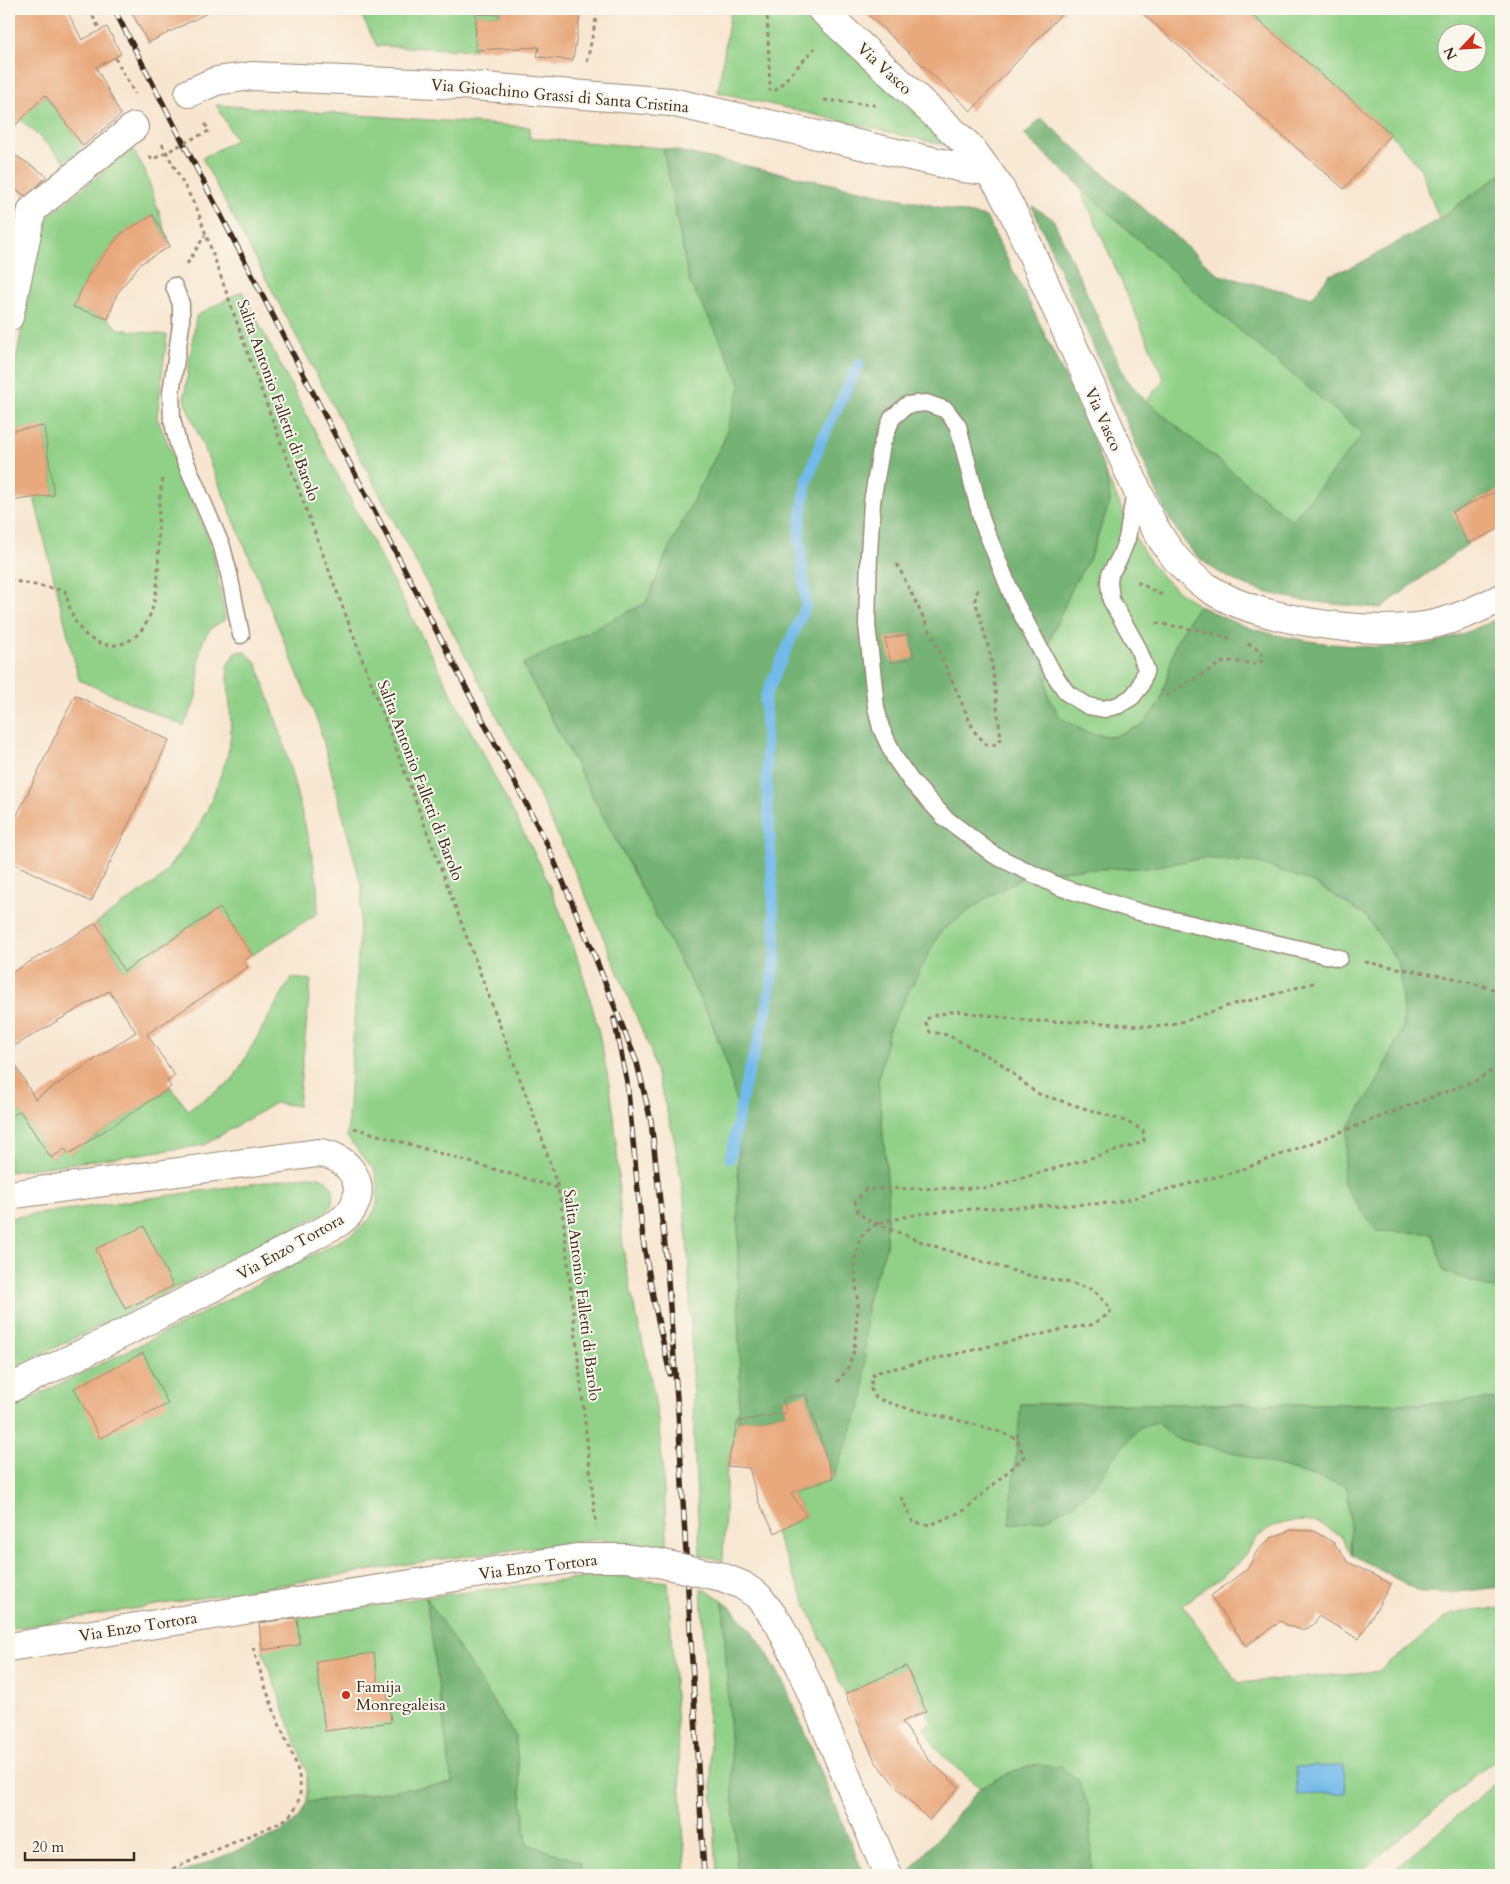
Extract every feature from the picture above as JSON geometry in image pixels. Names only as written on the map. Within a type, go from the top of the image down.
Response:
[{"type":"street","name":"Via Vasco","points":[[829,16],[971,148],[1007,199],[1151,521],[1166,547],[1179,563],[1209,589],[1239,604],[1279,616],[1323,623],[1389,629],[1416,627],[1446,621],[1501,598]]},
{"type":"street","name":"Via Gioachino Grassi di Santa Cristina","points":[[189,93],[216,81],[252,76],[450,84],[670,102],[963,168],[988,171]]},
{"type":"street","points":[[9,317],[32,210],[134,127]]},
{"type":"street","name":"Via Enzo Tortora","points":[[9,1195],[318,1154],[334,1156],[348,1166],[355,1178],[358,1192],[351,1212],[338,1223],[9,1389]]},
{"type":"street","name":"Via Enzo Tortora","points":[[9,1647],[577,1558],[625,1558],[654,1562],[722,1577],[742,1585],[758,1596],[778,1622],[800,1666],[888,1875]]},
{"type":"lane","points":[[174,286],[181,304],[181,325],[171,392],[172,419],[178,444],[222,547],[241,635]]},
{"type":"lane","points":[[1136,489],[1127,539],[1119,559],[1110,574],[1109,583],[1111,600],[1138,648],[1146,669],[1140,687],[1132,697],[1119,705],[1104,708],[1088,706],[1067,693],[1053,674],[1014,600],[982,521],[958,426],[946,410],[926,403],[907,405],[892,418],[882,444],[872,502],[869,565],[867,624],[876,707],[881,728],[895,758],[911,781],[944,817],[994,855],[1060,887],[1139,912],[1340,958]]},
{"type":"path","points":[[89,9],[100,30]]},
{"type":"path","points":[[581,95],[598,9]]},
{"type":"path","points":[[767,9],[770,96],[829,16]]},
{"type":"path","points":[[115,58],[138,100]]},
{"type":"path","points":[[152,160],[198,136]]},
{"type":"path","name":"Salita Antonio Falletti di Barolo","points":[[161,142],[197,209],[253,368],[541,1135],[558,1188],[568,1257],[597,1530]]},
{"type":"path","points":[[174,286],[205,234]]},
{"type":"path","points":[[9,580],[65,591],[71,612],[81,629],[94,641],[109,646],[124,644],[140,634],[150,616],[156,592],[158,504],[161,488],[165,472],[178,444]]},
{"type":"path","points":[[1340,958],[1452,978],[1501,990]]},
{"type":"path","points":[[901,1498],[913,1522],[930,1525],[965,1510],[1024,1457],[1017,1438],[994,1428],[893,1405],[876,1398],[870,1388],[874,1373],[1064,1329],[1091,1325],[1109,1314],[1111,1309],[1094,1290],[1066,1282],[1031,1276],[974,1259],[919,1241],[866,1219],[858,1212],[855,1202],[866,1189],[988,1188],[1144,1141],[1143,1130],[1125,1121],[1036,1093],[998,1062],[948,1035],[930,1032],[925,1021],[931,1016],[956,1011],[1029,1021],[1091,1022],[1154,1027],[1185,1021],[1233,1004],[1257,999],[1322,979]]},
{"type":"path","points":[[837,1382],[847,1370],[854,1351],[858,1304],[854,1263],[860,1237],[877,1223],[919,1214],[973,1209],[1114,1203],[1235,1172],[1477,1080],[1501,1065]]},
{"type":"path","points":[[349,1127],[558,1188]]},
{"type":"path","points":[[158,1875],[281,1822],[291,1815],[298,1803],[300,1789],[298,1774],[254,1652],[243,1609]]},
{"type":"green space","points":[[358,9],[501,9],[500,15],[476,14],[475,50],[377,46]]},
{"type":"green space","points":[[731,9],[802,9],[952,147],[718,92]]},
{"type":"green space","points":[[1245,9],[1501,9],[1501,174],[1439,219],[1420,168],[1391,134]]},
{"type":"green space","points":[[45,95],[83,146],[65,161],[21,120]]},
{"type":"green space","points":[[216,105],[530,127],[529,138],[663,148],[689,281],[715,329],[741,385],[723,442],[669,548],[646,603],[523,665],[710,1018],[726,1061],[738,1109],[740,1373],[738,1421],[727,1466],[723,1561],[700,1555],[694,1441],[689,1267],[683,1192],[674,1138],[650,1049],[586,896],[541,799],[202,158],[236,140]]},
{"type":"green space","points":[[1041,118],[1219,275],[1312,298],[1329,275],[1355,266],[1439,219],[1501,174],[1501,489],[1453,512],[1468,544],[1381,608],[1306,601],[1256,589],[1233,580],[1211,567],[1192,551],[1166,513],[1032,206],[1053,219],[1125,377],[1146,401],[1292,521],[1363,434],[1219,313],[1024,135]]},
{"type":"green space","points":[[132,148],[145,170],[170,246],[153,215],[121,234],[88,276],[74,307],[108,319],[119,329],[167,335],[157,418],[213,550],[225,620],[214,626],[202,643],[196,696],[184,726],[79,680],[34,497],[54,495],[44,427],[9,431],[9,396],[43,221]]},
{"type":"green space","points":[[663,148],[986,217],[1039,322],[1089,429],[1106,475],[1110,501],[1089,560],[1074,584],[1051,637],[1045,668],[1048,695],[1060,717],[1085,732],[1113,737],[1142,725],[1160,703],[1176,643],[1198,605],[1242,625],[1276,635],[1364,647],[1407,646],[1436,642],[1465,633],[1501,617],[1501,1292],[1444,1271],[1433,1233],[1376,1231],[1342,1183],[1348,1128],[1378,1081],[1404,1025],[1399,963],[1365,915],[1314,883],[1260,863],[1202,858],[1147,868],[1083,869],[1029,874],[985,899],[940,932],[889,1029],[878,1082],[888,1189],[886,1247],[867,1300],[864,1398],[833,1478],[806,1395],[783,1399],[786,1413],[738,1421],[740,1373],[738,1109],[726,1061],[710,1018],[523,664],[646,603],[669,548],[723,442],[741,385],[715,329],[689,281]]},
{"type":"green space","points":[[1079,185],[1219,313],[1364,434],[1292,521],[1146,401],[1164,379]]},
{"type":"green space","points":[[242,291],[540,864],[578,959],[595,1017],[611,1095],[616,1136],[622,1240],[658,1419],[668,1548],[598,1540],[566,1543],[434,1560],[9,1629],[9,1409],[176,1327],[354,1233],[370,1219],[377,1204],[378,1186],[374,1170],[347,1137],[362,888],[319,725],[184,400],[196,316]]},
{"type":"green space","points":[[1106,475],[1133,533],[1149,560],[1173,587],[1198,605],[1176,643],[1160,703],[1142,725],[1113,737],[1085,732],[1060,717],[1048,695],[1045,668],[1051,637],[1074,584],[1089,560],[1110,501]]},
{"type":"green space","points":[[240,651],[246,652],[257,664],[283,740],[311,849],[317,882],[318,913],[252,955],[220,908],[124,971],[96,923],[160,879],[195,832],[209,806],[227,758],[231,734],[227,666],[234,654]]},
{"type":"green space","points":[[1202,858],[1260,863],[1314,883],[1365,915],[1399,963],[1404,1025],[1378,1081],[1348,1128],[1376,1231],[1433,1233],[1444,1271],[1501,1292],[1501,1399],[1420,1404],[1021,1404],[1010,1523],[1045,1520],[1094,1487],[1112,1459],[1140,1427],[1158,1423],[1175,1438],[1228,1451],[1347,1486],[1352,1555],[1341,1536],[1316,1522],[1293,1521],[1273,1526],[1257,1537],[1239,1563],[1183,1605],[1238,1683],[1380,1671],[1452,1613],[1501,1608],[1501,1754],[1356,1875],[1092,1875],[1089,1808],[1037,1765],[1013,1771],[980,1788],[937,1750],[925,1727],[932,1723],[906,1667],[845,1694],[775,1533],[806,1515],[791,1493],[833,1478],[863,1398],[867,1300],[886,1247],[888,1189],[878,1082],[889,1029],[940,932],[985,899],[1029,874],[1083,869],[1147,868]]},
{"type":"green space","points":[[291,978],[311,980],[298,1106],[275,1103],[204,1145],[9,1172],[9,1118],[20,1111],[51,1158],[65,1149],[70,1154],[171,1087],[188,1110],[232,1081]]},
{"type":"green space","points":[[307,1176],[323,1178],[333,1189],[332,1205],[326,1212],[9,1370],[9,1218]]},
{"type":"green space","points":[[1501,1399],[1501,1587],[1450,1593],[1421,1592],[1352,1555],[1347,1486],[1228,1451],[1175,1438],[1158,1423],[1140,1427],[1112,1459],[1094,1487],[1074,1503],[1045,1520],[1009,1524],[1021,1404],[1420,1404]]},
{"type":"green space","points":[[610,1575],[668,1582],[686,1875],[581,1875],[580,1862],[527,1844],[515,1736],[427,1599],[452,1783],[307,1802],[307,1773],[262,1650],[297,1618],[426,1597]]},
{"type":"green space","points":[[701,1588],[723,1600],[737,1875],[717,1875]]},
{"type":"green space","points":[[426,1597],[515,1736],[527,1844],[580,1862],[581,1875],[177,1875],[282,1832],[298,1819],[307,1802],[452,1783]]},
{"type":"green space","points":[[723,1600],[743,1620],[781,1678],[864,1875],[737,1875]]},
{"type":"green space","points":[[1037,1765],[1061,1767],[1079,1781],[1089,1808],[1092,1875],[914,1875],[911,1870],[980,1788],[1013,1771]]},
{"type":"green space","points":[[1501,1779],[1501,1875],[1388,1875]]},
{"type":"water","points":[[1344,1766],[1345,1793],[1297,1795],[1296,1767]]},
{"type":"building","points":[[9,9],[66,9],[82,40],[107,27],[121,54],[96,67],[121,115],[83,146],[45,95],[9,132]]},
{"type":"building","points":[[130,9],[215,9],[148,43]]},
{"type":"building","points":[[501,9],[581,9],[573,60],[537,57],[539,47],[475,50],[476,14],[500,15]]},
{"type":"building","points":[[862,9],[1066,9],[971,111]]},
{"type":"building","points":[[1137,9],[1245,9],[1391,134],[1344,189]]},
{"type":"building","points":[[9,151],[47,176],[27,197],[9,185]]},
{"type":"building","points":[[9,203],[17,206],[10,233],[9,232]]},
{"type":"building","points":[[153,215],[170,246],[140,264],[117,294],[108,319],[73,307],[88,276],[121,234]]},
{"type":"building","points":[[44,426],[54,495],[9,501],[9,431]]},
{"type":"building","points":[[1501,489],[1501,528],[1468,544],[1452,512]]},
{"type":"building","points":[[9,604],[14,605],[10,631],[9,631]]},
{"type":"building","points":[[909,634],[914,658],[891,663],[885,639]]},
{"type":"building","points":[[75,695],[169,740],[91,902],[9,861],[9,832]]},
{"type":"building","points":[[220,908],[252,955],[244,961],[248,967],[147,1034],[175,1076],[167,1081],[171,1087],[69,1154],[65,1149],[51,1158],[20,1111],[9,1118],[9,1054],[35,1099],[136,1032],[109,991],[9,1049],[9,974],[96,923],[124,971]]},
{"type":"building","points":[[144,1226],[173,1286],[125,1309],[96,1249]]},
{"type":"building","points":[[143,1353],[168,1404],[100,1438],[74,1388]]},
{"type":"building","points":[[806,1394],[833,1478],[791,1493],[806,1515],[775,1533],[759,1503],[749,1468],[727,1466],[738,1421],[786,1413],[783,1399]]},
{"type":"building","points":[[1291,1530],[1314,1531],[1334,1543],[1348,1562],[1391,1584],[1359,1639],[1318,1616],[1315,1623],[1301,1630],[1286,1625],[1281,1621],[1246,1646],[1211,1596],[1248,1568],[1257,1551],[1271,1538]]},
{"type":"building","points":[[297,1618],[300,1645],[262,1650],[259,1623]]},
{"type":"building","points":[[374,1653],[378,1684],[386,1683],[391,1722],[325,1731],[316,1661]]},
{"type":"building","points":[[906,1666],[926,1711],[902,1722],[928,1759],[959,1787],[929,1820],[899,1790],[875,1761],[845,1694]]},
{"type":"waterway","points":[[730,1158],[746,1081],[765,1018],[776,953],[767,787],[765,697],[806,606],[799,533],[807,481],[822,439],[859,364]]},
{"type":"railway","points":[[114,9],[546,842],[591,947],[637,1063],[651,1121],[666,1255],[678,1411],[704,1875]]},
{"type":"railway","points":[[614,1019],[627,1082],[643,1240],[670,1374]]},
{"type":"place","name":"Famija Monregaleisa","points":[[346,1695]]}]
